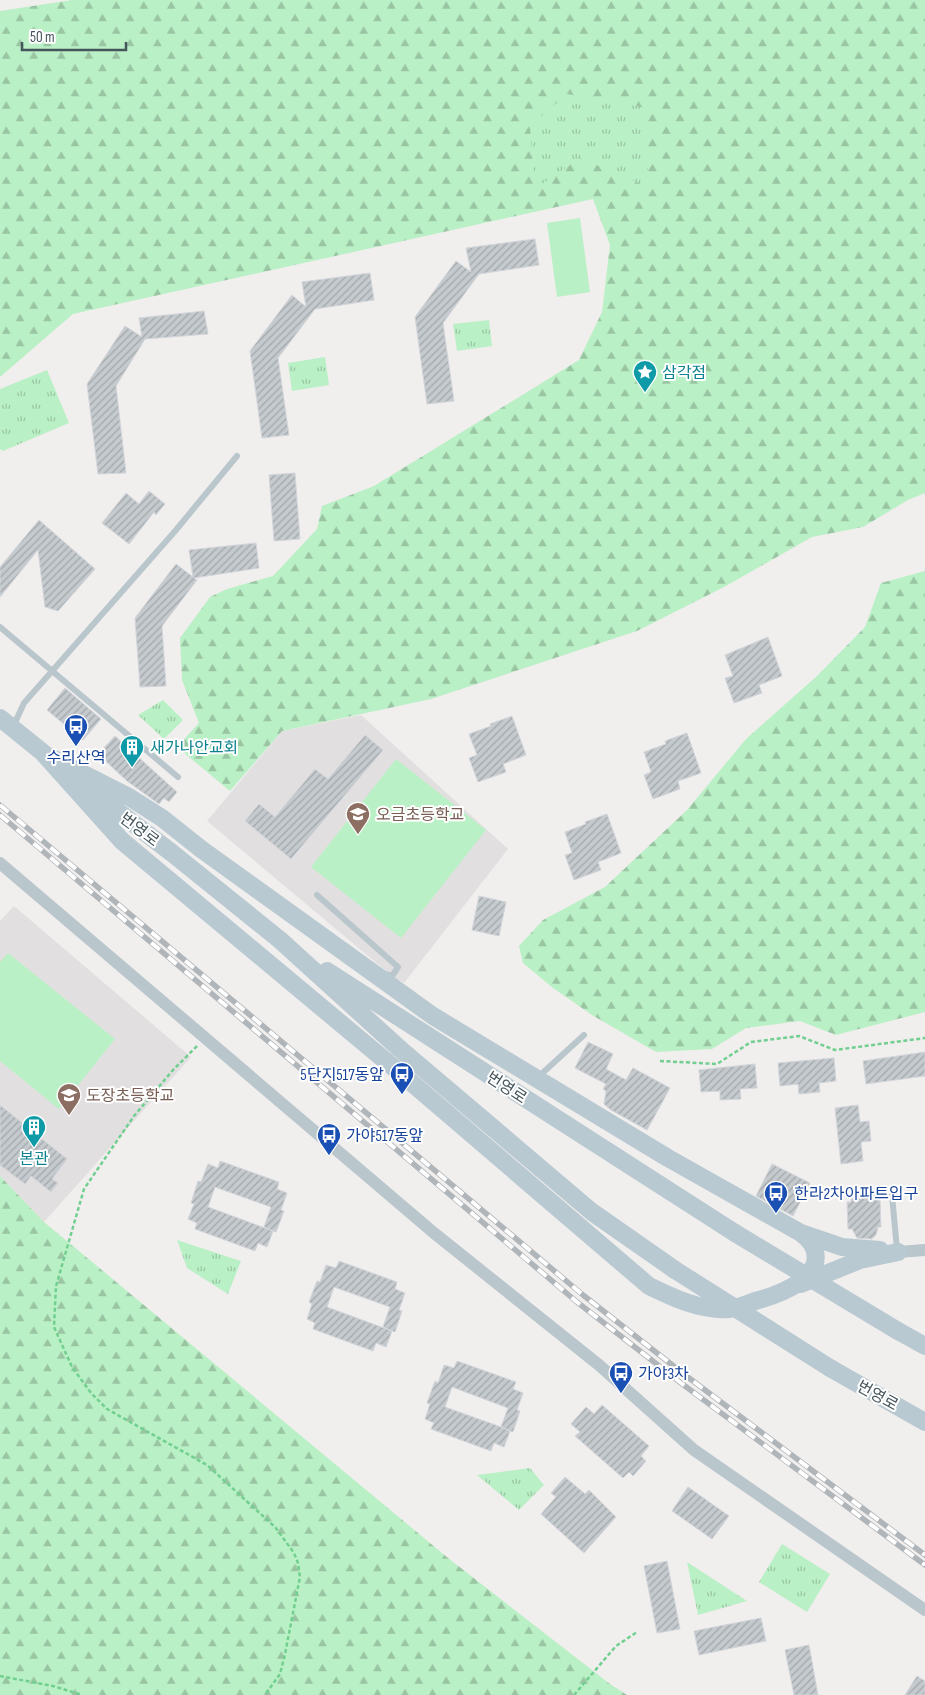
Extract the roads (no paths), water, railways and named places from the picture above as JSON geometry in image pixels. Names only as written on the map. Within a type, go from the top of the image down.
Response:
[{"type":"street","name":"번영로","points":[[6,723],[280,940],[400,1049],[592,1212],[675,1270],[830,1368],[925,1422]]},
{"type":"street","points":[[44,754],[129,797],[162,818],[433,1016],[668,1158],[802,1233],[842,1247],[898,1252]]},
{"type":"street","points":[[44,754],[122,841],[399,1072],[649,1286],[696,1306],[730,1309],[789,1290],[860,1260],[898,1252],[925,1250]]},
{"type":"street","points":[[0,863],[434,1233],[599,1364],[694,1450],[925,1610]]},
{"type":"street","name":"번영로","points":[[280,940],[735,1233],[925,1346]]},
{"type":"street","points":[[789,1290],[812,1272],[815,1259],[812,1245],[802,1233]]},
{"type":"lane","points":[[6,723],[53,672],[176,530],[236,456]]},
{"type":"lane","points":[[0,627],[178,777]]},
{"type":"lane","points":[[317,895],[398,967],[392,976],[369,971]]},
{"type":"lane","points":[[536,1078],[584,1035]]},
{"type":"lane","points":[[892,1195],[898,1252]]},
{"type":"railway","points":[[0,805],[583,1295],[685,1375],[925,1555]]},
{"type":"railway","points":[[0,815],[577,1302],[681,1383],[925,1565]]},
{"type":"place","name":"삼각점","points":[[645,393]]},
{"type":"place","name":"수리산역","points":[[76,747]]},
{"type":"place","name":"새가나안교회","points":[[132,768]]},
{"type":"place","name":"오금초등학교","points":[[358,835]]},
{"type":"place","name":"5단지517동앞","points":[[402,1095]]},
{"type":"place","name":"도장초등학교","points":[[69,1116]]},
{"type":"place","name":"본관","points":[[34,1148]]},
{"type":"place","name":"가야517동앞","points":[[329,1156]]},
{"type":"place","name":"한라2차아파트입구","points":[[776,1214]]},
{"type":"place","name":"가야3차","points":[[621,1394]]}]
